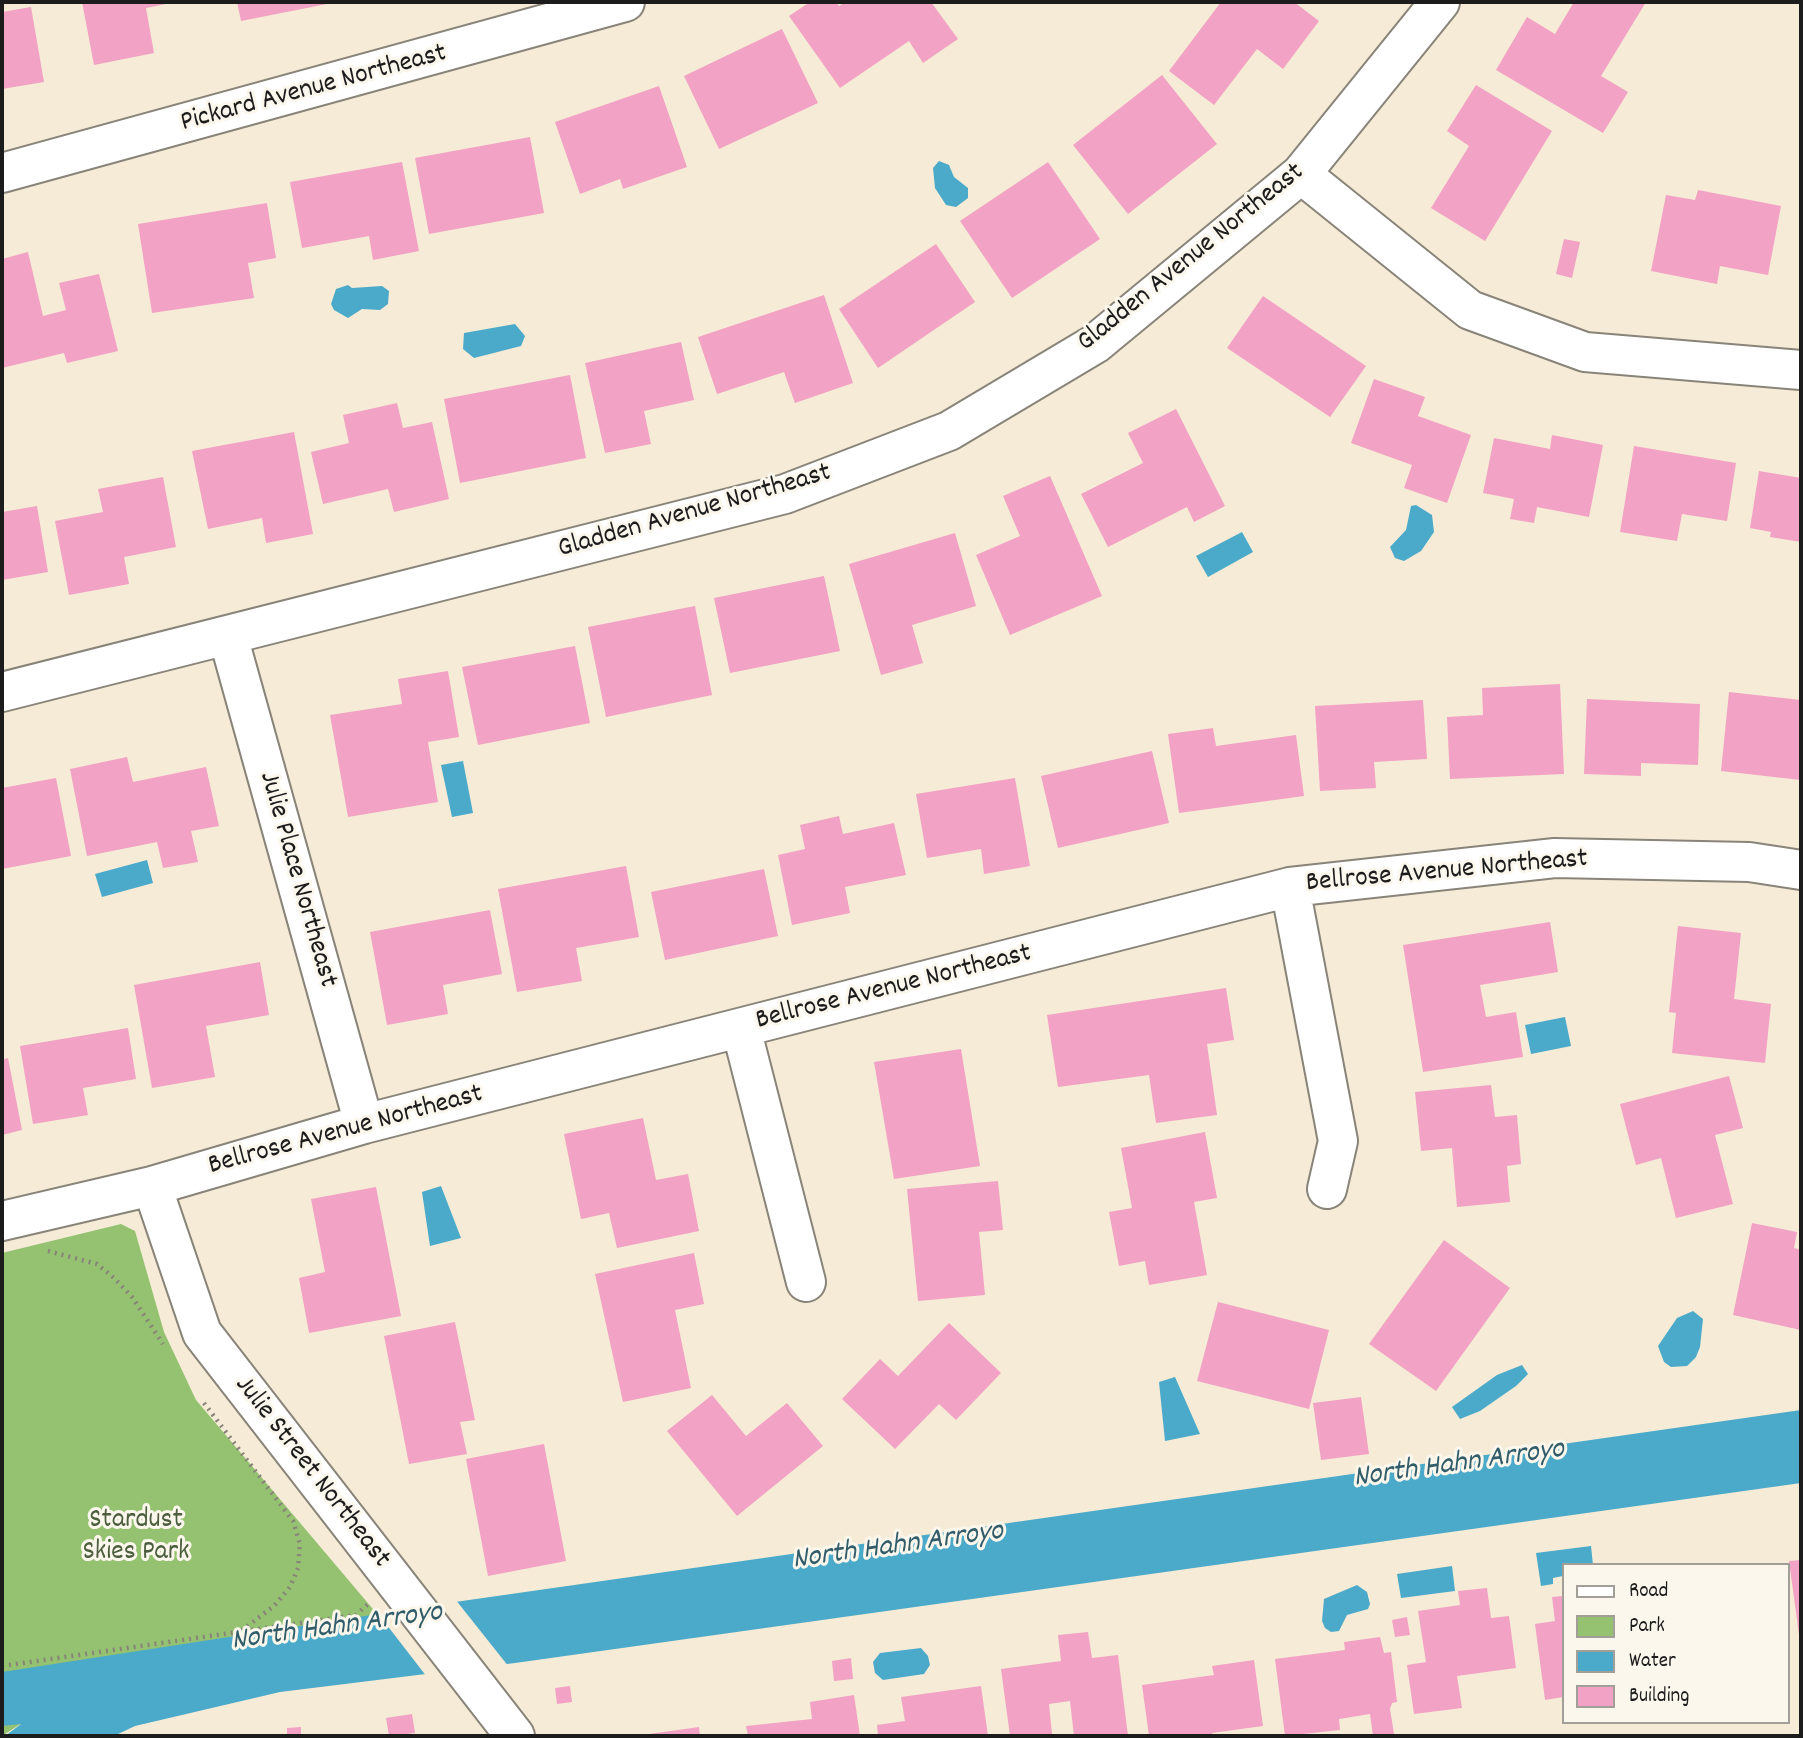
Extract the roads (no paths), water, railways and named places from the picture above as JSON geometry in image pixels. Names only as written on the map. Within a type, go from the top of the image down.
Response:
[{"type":"street","name":"Pickard Avenue Northeast","points":[[2,173],[625,2]]},
{"type":"street","name":"Gladden Avenue Northeast","points":[[2,692],[785,494],[949,431],[1095,344],[1301,174],[1440,2]]},
{"type":"street","points":[[1301,174],[1470,310],[1585,352],[1801,370]]},
{"type":"street","name":"Julie Place Northeast","points":[[228,636],[364,1125]]},
{"type":"street","name":"Bellrose Avenue Northeast","points":[[2,1221],[152,1186],[364,1125],[1290,887],[1555,858],[1749,862],[1801,870]]},
{"type":"street","points":[[1290,887],[1338,1141],[1327,1189]]},
{"type":"street","points":[[741,1028],[806,1282]]},
{"type":"street","name":"Julie Street Northeast","points":[[152,1186],[202,1334],[385,1592],[482,1694],[515,1736]]},
{"type":"water","points":[[939,161],[949,165],[954,177],[968,188],[968,198],[956,207],[946,205],[935,188],[933,168]]},
{"type":"water","points":[[348,285],[352,288],[382,286],[389,291],[388,304],[380,310],[362,309],[348,318],[334,310],[331,304],[336,289]]},
{"type":"water","points":[[515,324],[525,336],[521,346],[474,358],[463,349],[464,333]]},
{"type":"water","points":[[1416,505],[1432,515],[1434,532],[1421,551],[1404,561],[1395,558],[1390,547],[1406,530],[1411,506]]},
{"type":"water","points":[[1242,532],[1253,552],[1208,577],[1196,556]]},
{"type":"water","points":[[463,761],[473,813],[452,817],[441,765]]},
{"type":"water","points":[[147,860],[153,883],[102,897],[95,874]]},
{"type":"water","points":[[1565,1017],[1571,1046],[1531,1054],[1525,1025]]},
{"type":"water","points":[[441,1186],[461,1238],[430,1246],[422,1192]]},
{"type":"water","points":[[1693,1311],[1703,1319],[1700,1347],[1696,1357],[1687,1366],[1671,1367],[1664,1362],[1658,1346],[1677,1318]]},
{"type":"water","points":[[1522,1365],[1528,1374],[1516,1386],[1480,1411],[1460,1419],[1452,1407],[1497,1375]]},
{"type":"water","points":[[1175,1377],[1200,1434],[1165,1441],[1159,1382]]},
{"type":"water","name":"North Hahn Arroyo","points":[[1801,1410],[1801,1483],[515,1663],[280,1692],[135,1726],[114,1736],[5,1736],[21,1724],[2,1726],[2,1672],[462,1601]]},
{"type":"water","points":[[1591,1546],[1593,1563],[1562,1563],[1562,1576],[1553,1578],[1553,1584],[1541,1586],[1536,1553]]},
{"type":"water","points":[[1452,1566],[1455,1591],[1401,1598],[1397,1574]]},
{"type":"water","points":[[1357,1585],[1367,1592],[1370,1604],[1368,1609],[1347,1615],[1339,1631],[1331,1632],[1325,1628],[1322,1621],[1324,1599]]},
{"type":"water","points":[[921,1648],[928,1656],[930,1665],[924,1674],[883,1680],[875,1673],[873,1662],[880,1653]]},
{"type":"park label","name":"Stardust Skies Park","points":[[136,1538]]}]
